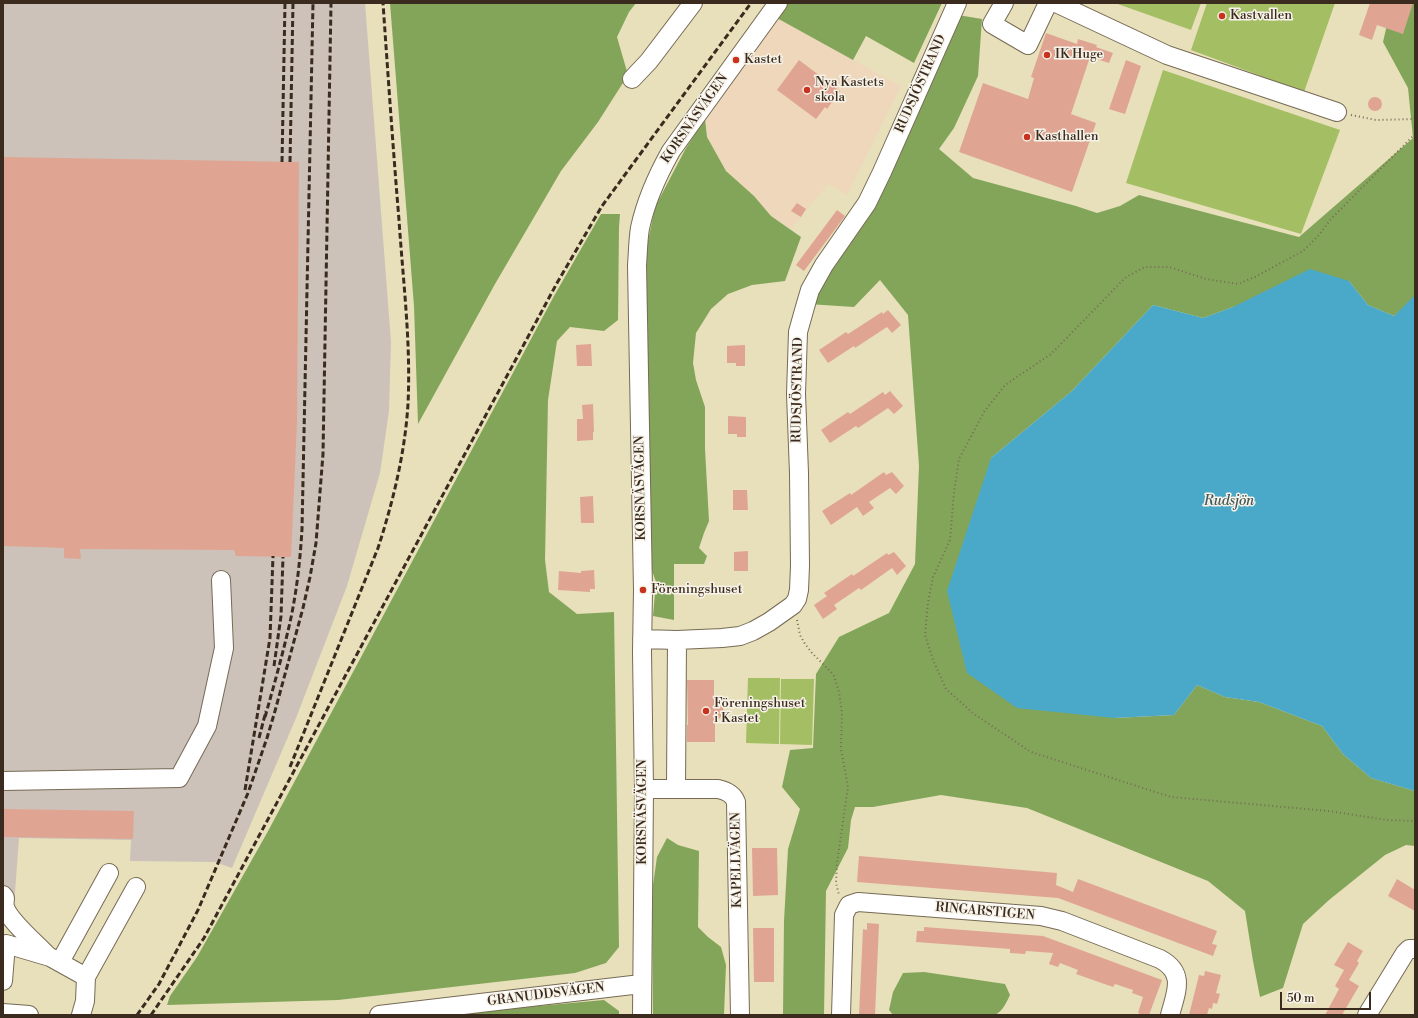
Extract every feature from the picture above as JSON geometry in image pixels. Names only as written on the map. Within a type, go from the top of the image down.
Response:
[{"type":"street","points":[[632,79],[649,61],[693,3]]},
{"type":"street","name":"KORSNÄSVÄGEN","points":[[642,1015],[641,984],[644,789],[642,639],[643,590],[637,265],[640,229],[647,199],[671,151],[778,3]]},
{"type":"street","name":"RUDSJÖSTRAND","points":[[792,605],[798,595],[800,584],[799,473],[796,394],[798,332],[810,290],[824,265],[867,203],[957,3]]},
{"type":"street","points":[[1004,3],[992,24],[1028,45],[1048,3]]},
{"type":"street","points":[[1056,3],[1082,9],[1167,55],[1337,112]]},
{"type":"street","points":[[3,781],[179,778],[207,726],[224,648],[221,580]]},
{"type":"street","points":[[642,639],[677,640],[740,636],[753,632],[792,605]]},
{"type":"street","points":[[676,788],[677,640]]},
{"type":"street","name":"KAPELLVÄGEN","points":[[644,789],[718,789],[730,793],[734,797],[736,802],[740,1015]]},
{"type":"street","points":[[55,960],[109,872]]},
{"type":"street","points":[[81,1015],[85,1001],[86,977],[136,887]]},
{"type":"street","points":[[3,895],[5,898],[5,907],[10,916],[55,960]]},
{"type":"street","name":"RINGARSTIGEN","points":[[847,908],[854,903],[864,902],[1041,916],[1062,921],[1168,963],[1175,971],[1178,983],[1170,1015]]},
{"type":"street","points":[[841,1015],[844,915],[847,908]]},
{"type":"street","points":[[3,981],[6,944],[55,960],[86,977]]},
{"type":"street","points":[[1367,1015],[1405,953],[1409,949],[1415,949]]},
{"type":"street","name":"GRANUDDSVÄGEN","points":[[379,1015],[641,984]]},
{"type":"street","points":[[3,1013],[29,1015]]},
{"type":"path","points":[[1337,112],[1376,120],[1415,119]]},
{"type":"path","points":[[1415,134],[1331,219],[1319,235],[1303,251],[1255,277],[1238,284],[1206,279],[1169,267],[1145,267],[1126,277],[1050,354],[1005,385],[984,412],[959,459],[954,492],[950,540],[933,577],[928,602],[925,635],[946,689],[974,714],[1031,752],[1171,797],[1329,811],[1387,820],[1415,821]]},
{"type":"path","points":[[792,605],[800,636],[812,653],[834,676],[840,692],[842,713],[841,749],[848,787],[840,835],[836,883],[839,895],[847,908]]},
{"type":"shaded area","points":[[3,3],[365,3],[391,342],[389,411],[380,473],[347,586],[296,718],[232,868],[215,862],[130,861],[131,840],[19,838],[14,906],[3,920]]},
{"type":"shaded area","points":[[775,17],[901,86],[847,195],[828,184],[791,229],[771,216],[754,196],[726,171],[707,137],[705,119]]},
{"type":"green space","points":[[390,3],[636,3],[629,12],[617,37],[628,75],[598,122],[561,171],[495,284],[418,424],[414,306]]},
{"type":"green space","points":[[786,3],[942,3],[914,63],[866,36],[853,60],[775,17]]},
{"type":"green space","points":[[1115,3],[1201,3],[1191,30]]},
{"type":"green space","points":[[1207,3],[1335,3],[1304,92],[1191,50]]},
{"type":"green space","points":[[1392,3],[1415,3],[1415,295],[1413,299],[1394,316],[1368,305],[1349,281],[1233,307],[1203,318],[1153,305],[1072,391],[991,458],[1114,718],[1174,715],[1197,685],[1225,697],[1259,702],[1322,726],[1343,754],[1371,778],[1415,791],[1415,846],[1406,845],[1385,855],[1329,900],[1303,924],[1283,988],[1260,997],[1245,911],[1208,881],[1027,808],[941,795],[873,807],[855,807],[851,820],[848,848],[826,891],[824,1015],[783,1015],[784,921],[788,849],[800,809],[782,787],[790,750],[813,748],[816,674],[839,637],[889,613],[915,564],[919,466],[908,315],[880,280],[854,307],[808,304],[958,15],[982,19],[978,76],[954,128],[939,149],[973,178],[1097,213],[1120,206],[1139,195],[1299,237],[1413,138],[1408,88],[1383,42]]},
{"type":"green space","points":[[1163,70],[1340,130],[1301,234],[1126,183]]},
{"type":"green space","points":[[705,119],[707,137],[726,171],[754,196],[771,216],[801,237],[785,281],[752,285],[728,294],[711,309],[696,333],[693,363],[696,380],[705,407],[705,449],[709,521],[699,548],[707,556],[704,564],[674,564],[674,620],[653,616],[656,582],[651,568],[650,551],[646,251],[655,207],[686,148]]},
{"type":"green space","points":[[601,214],[620,214],[618,320],[604,331],[570,327],[557,341],[548,400],[545,560],[549,592],[577,614],[614,612],[619,947],[606,963],[575,973],[338,1000],[167,1005],[170,996],[197,957],[267,833],[554,296]]},
{"type":"green space","points":[[748,678],[780,678],[779,744],[746,743]]},
{"type":"green space","points":[[781,679],[814,679],[812,745],[780,744]]},
{"type":"green space","points":[[667,838],[678,845],[699,851],[698,927],[721,947],[726,965],[724,1015],[653,1015],[652,892],[657,857]]},
{"type":"green space","points":[[924,972],[1005,984],[1010,995],[1006,1004],[995,1015],[893,1015],[889,1010],[893,992],[903,973]]},
{"type":"green space","points":[[604,1000],[619,1011],[619,1015],[440,1015]]},
{"type":"water","name":"Rudsjön","points":[[1310,269],[1349,281],[1368,305],[1394,316],[1415,295],[1415,791],[1371,778],[1343,754],[1322,726],[1259,702],[1225,697],[1197,685],[1174,715],[1114,718],[1017,708],[967,673],[947,591],[991,458],[1072,391],[1153,305],[1203,318],[1233,307]]},
{"type":"building","points":[[1370,3],[1413,3],[1403,34],[1377,25],[1372,40],[1359,35]]},
{"type":"building","name":"Kasthallen","points":[[1046,33],[1077,44],[1078,39],[1097,45],[1096,47],[1113,53],[1109,63],[1090,57],[1071,114],[1096,123],[1072,192],[959,152],[983,83],[1028,99],[1034,78],[1031,77]]},
{"type":"building","name":"Nya Kastets skola","points":[[799,60],[840,91],[827,109],[825,107],[816,119],[777,90]]},
{"type":"building","points":[[1126,60],[1141,66],[1125,114],[1109,109]]},
{"type":"building","points":[[1375,97],[1380,99],[1382,104],[1380,109],[1375,111],[1370,109],[1368,104],[1370,99]]},
{"type":"building","points":[[3,157],[299,162],[297,423],[291,557],[236,556],[234,550],[80,549],[81,559],[64,558],[64,548],[3,546]]},
{"type":"building","points":[[797,203],[806,209],[801,217],[791,211]]},
{"type":"building","points":[[837,210],[845,216],[804,271],[796,265]]},
{"type":"building","points":[[888,310],[901,325],[892,333],[887,327],[855,348],[854,346],[828,363],[819,350],[846,332],[848,334],[882,312],[883,314]]},
{"type":"building","points":[[591,344],[592,366],[577,366],[576,345]]},
{"type":"building","points":[[745,345],[745,366],[736,366],[736,363],[727,363],[727,346]]},
{"type":"building","points":[[890,391],[903,406],[894,414],[888,408],[858,428],[856,426],[830,443],[821,430],[848,412],[850,414],[883,392],[885,395]]},
{"type":"building","points":[[593,404],[593,440],[577,441],[577,419],[583,419],[582,405]]},
{"type":"building","points":[[728,416],[746,417],[746,437],[737,437],[737,434],[728,434]]},
{"type":"building","points":[[884,472],[886,475],[892,472],[904,486],[896,494],[890,488],[869,502],[874,508],[863,516],[857,507],[831,525],[822,511],[850,493],[851,495]]},
{"type":"building","points":[[733,490],[747,490],[748,510],[733,510]]},
{"type":"building","points":[[593,496],[594,523],[581,523],[580,497]]},
{"type":"building","points":[[748,551],[748,571],[734,571],[734,552]]},
{"type":"building","points":[[894,552],[906,566],[897,575],[892,568],[861,590],[859,588],[834,605],[837,609],[823,619],[814,605],[827,596],[824,593],[887,553],[888,555]]},
{"type":"building","points":[[594,570],[595,589],[590,589],[590,592],[558,590],[559,571],[581,573],[581,571]]},
{"type":"building","name":"Föreningshuset i Kastet","points":[[687,680],[714,680],[714,700],[723,708],[724,714],[715,722],[715,742],[687,742]]},
{"type":"building","points":[[3,809],[134,811],[133,839],[3,837]]},
{"type":"building","points":[[752,848],[777,848],[778,895],[753,896]]},
{"type":"building","points":[[859,856],[1057,873],[1056,885],[1073,892],[1078,879],[1217,931],[1212,944],[1217,945],[1213,956],[1058,898],[857,882]]},
{"type":"building","points":[[1397,879],[1415,890],[1415,911],[1388,896]]},
{"type":"building","points":[[867,923],[879,924],[875,1015],[859,1015],[863,929],[867,930]]},
{"type":"building","points":[[924,927],[1043,936],[1162,980],[1149,1015],[1144,1015],[1138,1013],[1143,997],[1132,993],[1133,990],[1115,984],[1113,987],[1076,974],[1078,970],[1060,963],[1058,967],[1049,964],[1053,953],[1026,951],[1025,954],[1010,953],[1010,949],[916,942],[917,931],[924,931]]},
{"type":"building","points":[[753,928],[774,928],[774,982],[754,982]]},
{"type":"building","points":[[1348,942],[1363,951],[1357,961],[1359,963],[1349,980],[1359,986],[1342,1015],[1325,1015],[1339,989],[1335,986],[1344,970],[1334,965]]},
{"type":"building","points":[[1205,971],[1221,975],[1216,993],[1220,994],[1217,1004],[1213,1003],[1212,1009],[1209,1008],[1207,1015],[1189,1015],[1199,975],[1204,976]]},
{"type":"railway","points":[[282,162],[285,3]]},
{"type":"railway","points":[[290,162],[293,3]]},
{"type":"railway","points":[[265,717],[291,619],[297,580],[302,529],[313,3]]},
{"type":"railway","points":[[137,1015],[159,984],[198,910],[248,793],[275,711],[310,577],[316,543],[323,454],[331,3]]},
{"type":"railway","points":[[290,767],[378,548],[398,477],[404,441],[409,381],[408,335],[383,3]]},
{"type":"railway","points":[[151,1015],[204,938],[557,283],[602,206],[751,3]]},
{"type":"railway","points":[[245,790],[270,638],[273,556]]},
{"type":"railway","points":[[274,666],[281,616],[283,557]]},
{"type":"railway","points":[[259,738],[266,711]]},
{"type":"place","name":"Kastvallen","points":[[1222,16]]},
{"type":"place","name":"IK Huge","points":[[1047,55]]},
{"type":"place","name":"Kastet","points":[[736,60]]},
{"type":"place","name":"Nya Kastets skola","points":[[807,90]]},
{"type":"place","name":"Kasthallen","points":[[1027,137]]},
{"type":"place","name":"Föreningshuset","points":[[643,590]]},
{"type":"place","name":"Föreningshuset i Kastet","points":[[706,711]]}]
